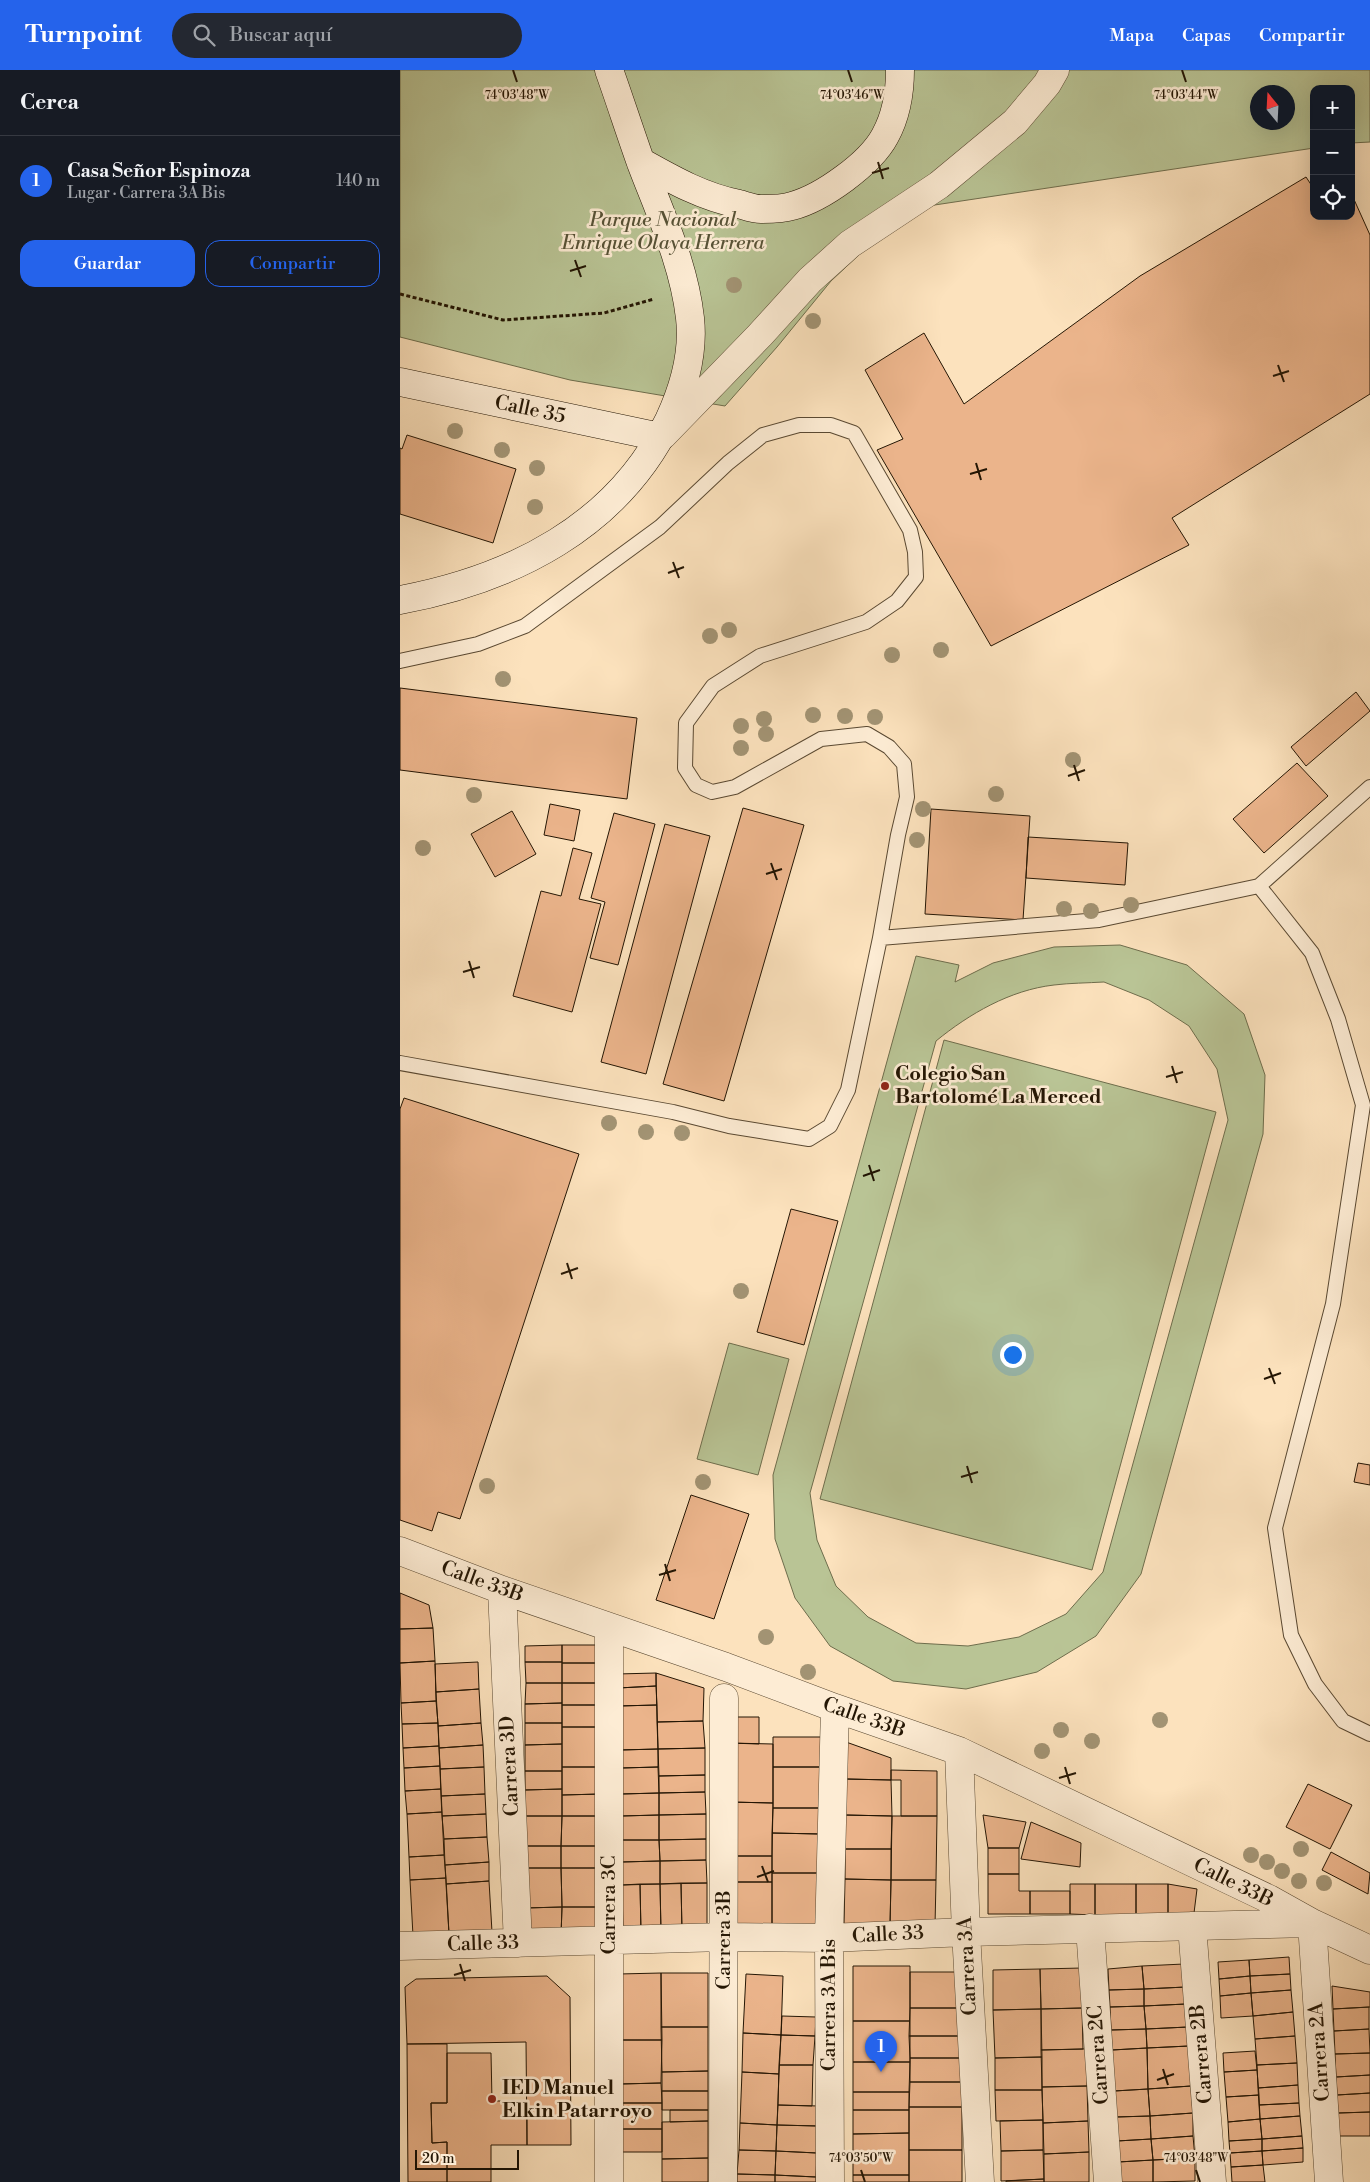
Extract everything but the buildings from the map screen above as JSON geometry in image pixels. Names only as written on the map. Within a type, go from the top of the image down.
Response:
[{"type":"street","points":[[400,600],[424,596],[486,578],[534,556],[578,530],[607,504],[642,466],[660,438],[681,394],[690,355],[690,318],[685,291],[671,241],[609,70]]},
{"type":"street","points":[[641,162],[684,186],[719,200],[760,209],[791,207],[820,195],[859,167],[885,137],[895,112],[900,91],[900,70]]},
{"type":"street","points":[[660,438],[760,335],[810,280],[850,244],[939,185],[1015,122],[1047,84],[1055,70]]},
{"type":"street","name":"Calle 35","points":[[400,382],[660,438]]},
{"type":"street","name":"Calle 33B","points":[[400,1551],[502,1590],[726,1667],[835,1708],[959,1751],[1269,1899],[1312,1923]]},
{"type":"street","name":"Carrera 3D","points":[[502,1590],[518,1943]]},
{"type":"street","name":"Carrera 3C","points":[[609,2182],[610,1628]]},
{"type":"street","name":"Carrera 3B","points":[[724,1698],[724,2182]]},
{"type":"street","name":"Carrera 3A Bis","points":[[830,2182],[829,1938],[835,1708]]},
{"type":"street","name":"Carrera 3A","points":[[959,1751],[966,1932],[980,2182]]},
{"type":"street","name":"Calle 33","points":[[400,1946],[609,1940],[829,1938],[1090,1928],[1312,1923],[1370,1950]]},
{"type":"street","name":"Carrera 2A","points":[[1312,1923],[1328,2182]]},
{"type":"street","name":"Carrera 2B","points":[[1192,1926],[1212,2182]]},
{"type":"street","name":"Carrera 2C","points":[[1090,1928],[1108,2182]]},
{"type":"lane","points":[[400,661],[478,644],[525,626],[660,527],[728,463],[763,434],[799,425],[831,425],[854,433],[910,530],[915,552],[916,577],[897,601],[866,622],[760,656],[713,686],[686,724],[685,768],[696,785],[712,792],[735,787],[821,739],[867,734],[889,747],[904,764],[907,798],[898,835],[880,938],[848,1090],[830,1126],[809,1139],[729,1126],[673,1112],[400,1063]]},
{"type":"lane","points":[[880,938],[1099,920],[1258,886],[1370,788]]},
{"type":"lane","points":[[1258,886],[1312,953],[1338,1018],[1363,1105],[1333,1304],[1275,1528],[1291,1636],[1315,1684],[1343,1721],[1370,1734]]},
{"type":"path","points":[[400,294],[503,320],[604,314],[685,291]]},
{"type":"green space","name":"Parque Nacional Enrique Olaya Herrera","points":[[400,70],[1370,70],[1370,142],[1355,143],[1355,85],[1310,85],[1310,149],[908,209],[831,281],[777,347],[725,406],[570,380],[400,337]]},
{"type":"green space","points":[[1120,945],[1187,965],[1244,1014],[1265,1075],[1263,1134],[1141,1574],[1096,1636],[1037,1672],[966,1689],[893,1681],[830,1646],[795,1598],[775,1539],[773,1475],[916,956],[959,965],[955,982],[993,963],[1054,947]],"holes":[[[1104,982],[1149,1000],[1189,1026],[1217,1069],[1228,1120],[1103,1572],[1066,1614],[1019,1637],[968,1646],[916,1643],[868,1617],[836,1586],[817,1540],[810,1493],[936,1041],[962,1022],[991,1005],[1022,992],[1038,988],[1060,984]]]},
{"type":"green space","points":[[944,1040],[1216,1112],[1092,1570],[820,1499]]},
{"type":"green space","points":[[729,1343],[789,1359],[758,1475],[697,1459]]},
{"type":"place","name":"Colegio San Bartolomé La Merced","points":[[885,1086]]},
{"type":"place","name":"Casa Señor Espinoza","points":[[881,2072]]},
{"type":"place","name":"IED Manuel Elkin Patarroyo","points":[[492,2099]]}]
